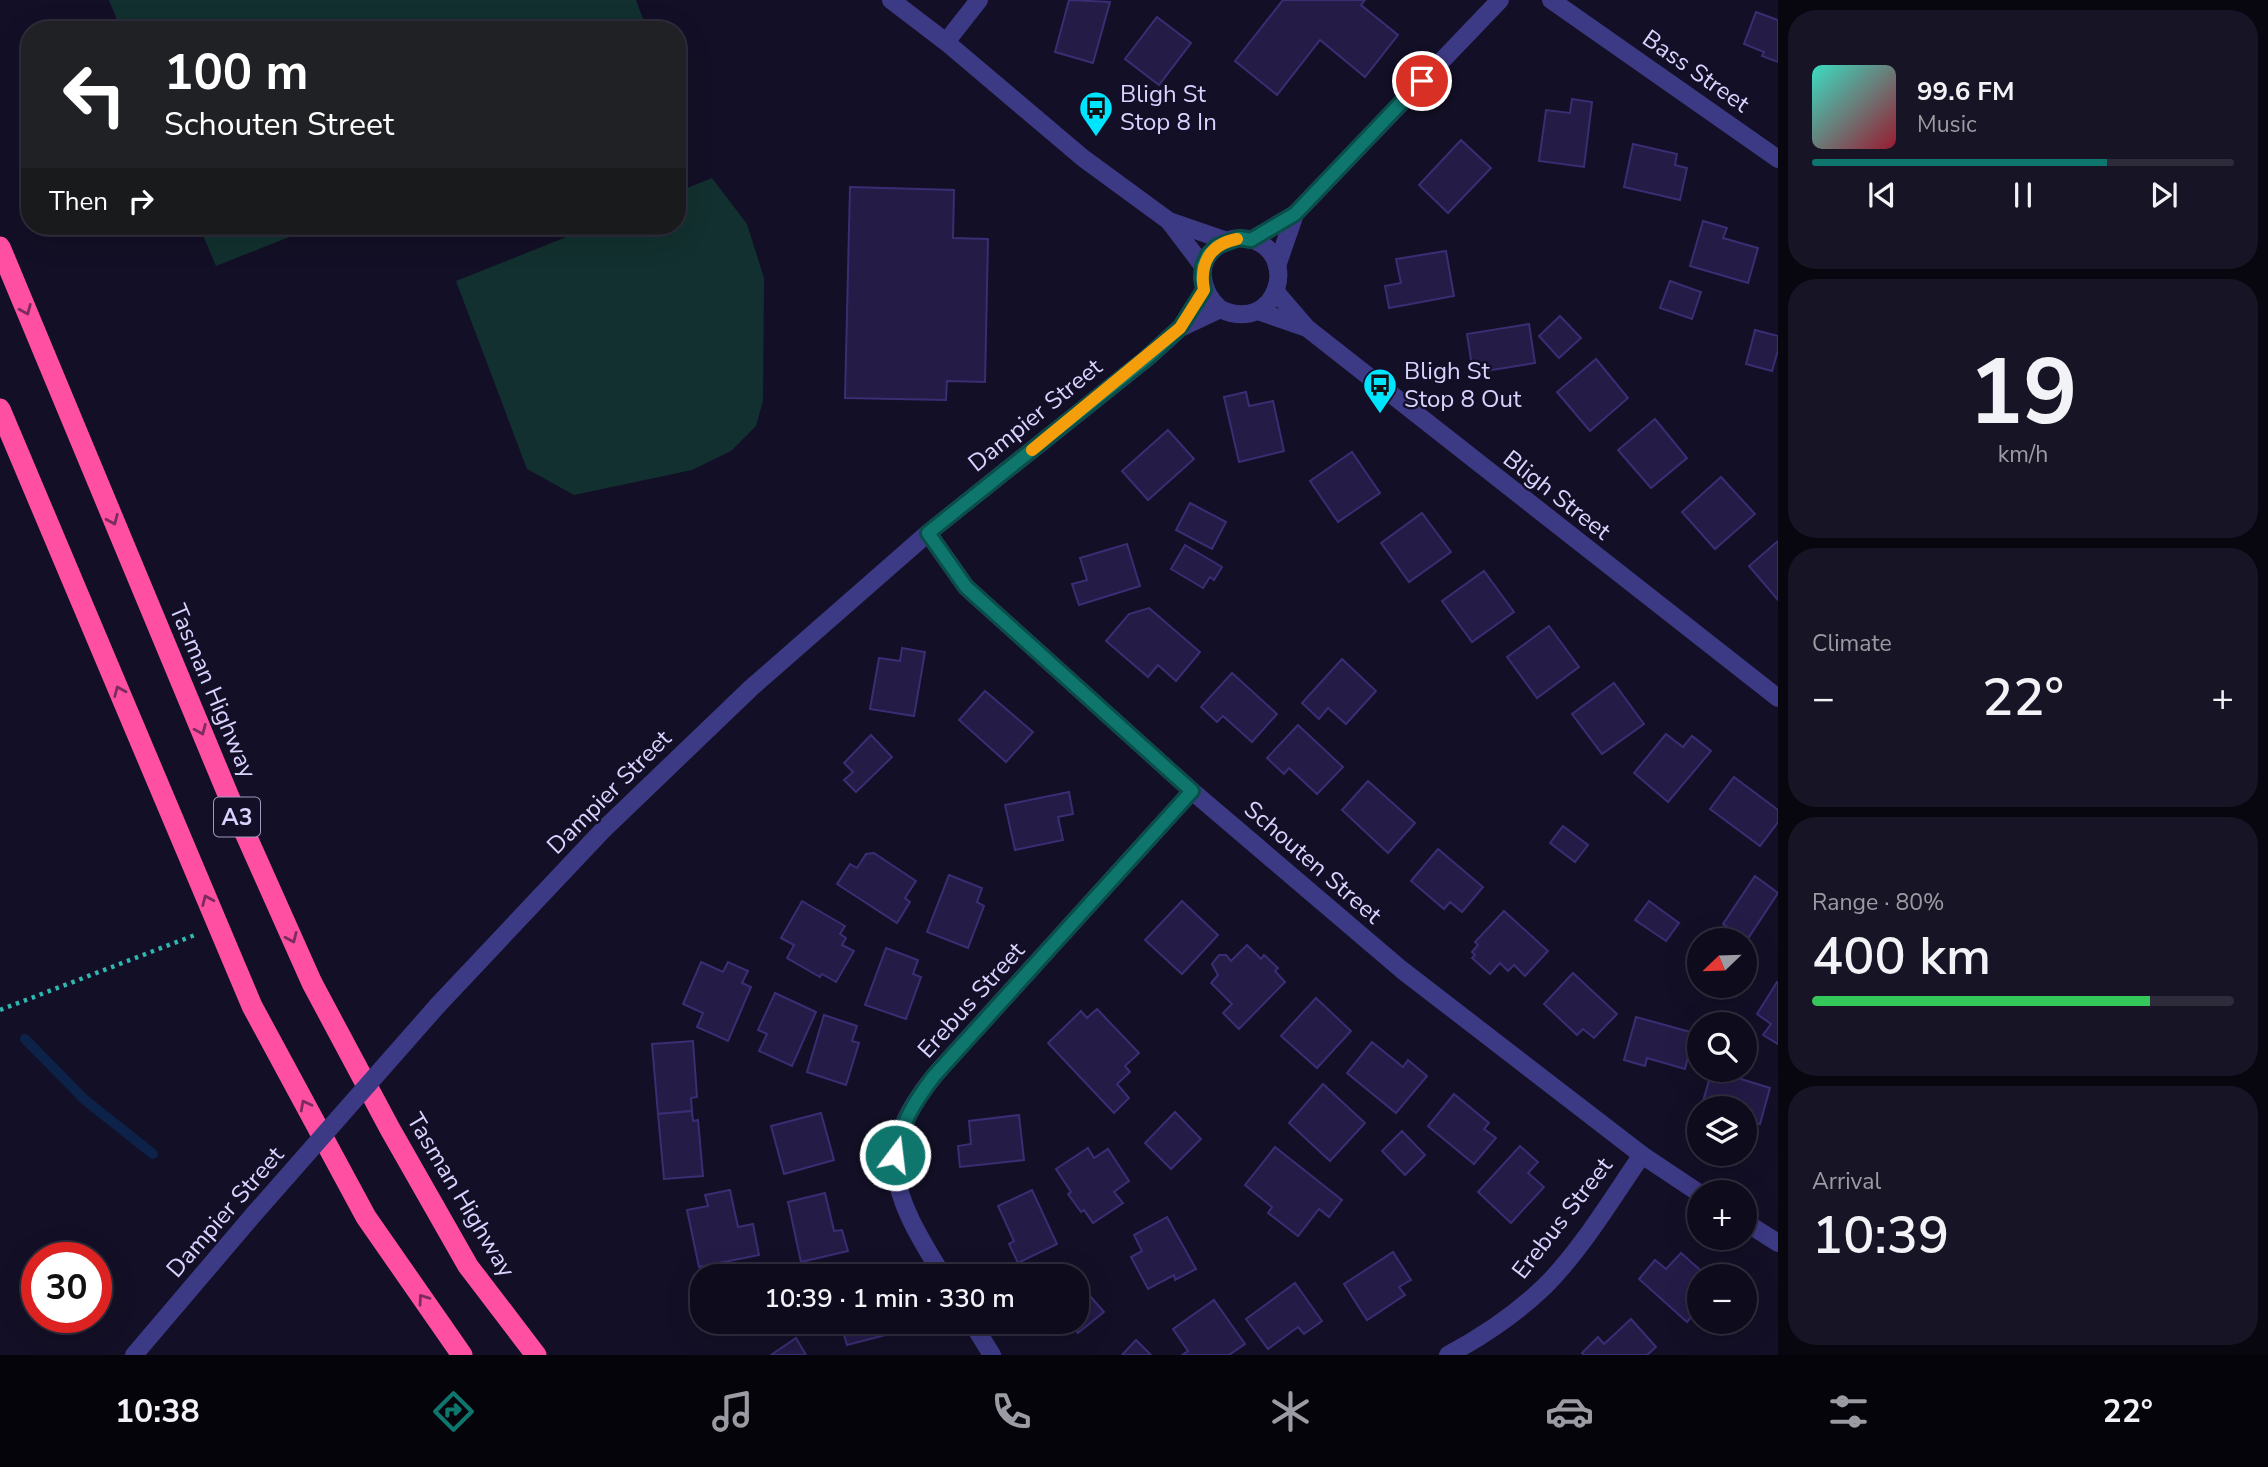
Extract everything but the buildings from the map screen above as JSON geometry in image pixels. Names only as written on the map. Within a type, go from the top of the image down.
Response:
[{"type":"highway","name":"Tasman Highway","points":[[0,247],[229,797],[312,983],[390,1129],[468,1266],[536,1355]]},
{"type":"highway","name":"A3","points":[[0,409],[252,1006],[366,1217],[462,1355]]},
{"type":"street","points":[[891,0],[946,42],[1083,158],[1168,221],[1203,266]]},
{"type":"street","points":[[946,42],[979,0]]},
{"type":"street","points":[[1251,240],[1295,214],[1500,0]]},
{"type":"street","name":"Bass Street","points":[[1551,0],[1778,159]]},
{"type":"street","points":[[1277,266],[1295,214]]},
{"type":"street","points":[[1168,221],[1227,241]]},
{"type":"street","points":[[1239,238],[1251,240],[1272,254],[1279,279],[1276,292],[1268,304],[1258,311],[1245,315],[1231,314],[1209,300],[1204,290],[1203,266],[1208,255],[1227,241],[1239,238]]},
{"type":"street","points":[[1180,328],[1204,290]]},
{"type":"street","points":[[1276,292],[1307,328]]},
{"type":"street","points":[[1180,328],[1220,309]]},
{"type":"street","points":[[1258,311],[1307,328]]},
{"type":"street","name":"Dampier Street","points":[[134,1355],[438,1005],[602,831],[751,688],[928,533],[1147,358],[1180,328]]},
{"type":"street","name":"Bligh Street","points":[[1307,328],[1778,698]]},
{"type":"street","name":"Schouten Street","points":[[928,533],[966,587],[1192,791],[1402,970],[1642,1155],[1687,1185]]},
{"type":"street","name":"Erebus Street","points":[[936,1264],[913,1228],[901,1202],[895,1178],[897,1145],[907,1115],[941,1068],[1192,791]]},
{"type":"street","name":"Erebus Street","points":[[1448,1355],[1493,1329],[1545,1286],[1642,1155]]},
{"type":"street","points":[[1757,1230],[1778,1243]]},
{"type":"street","points":[[979,1334],[992,1355]]},
{"type":"path","points":[[0,1010],[218,926]]},
{"type":"green space","points":[[109,0],[636,0],[644,21],[117,21]]},
{"type":"green space","points":[[712,178],[747,224],[764,278],[763,401],[756,426],[731,451],[692,470],[574,495],[527,469],[456,281],[571,235],[686,235],[686,188]]},
{"type":"green space","points":[[203,235],[294,235],[216,266]]},
{"type":"waterway","points":[[25,1039],[85,1100],[153,1154]]},
{"type":"slow traffic","points":[[1032,450],[1147,358],[1180,328],[1204,290],[1203,266],[1208,255],[1217,246],[1237,239]]},
{"type":"place","name":"Bligh St Stop 8 In","points":[[1096,138]]},
{"type":"place","name":"Bligh St Stop 8 Out","points":[[1380,415]]},
{"type":"route","points":[[895,1155],[899,1134],[907,1115],[934,1076],[1192,791],[966,587],[928,533],[1147,358],[1180,328],[1204,290],[1203,266],[1208,255],[1227,241],[1239,238],[1251,240],[1295,214],[1422,81]]}]
